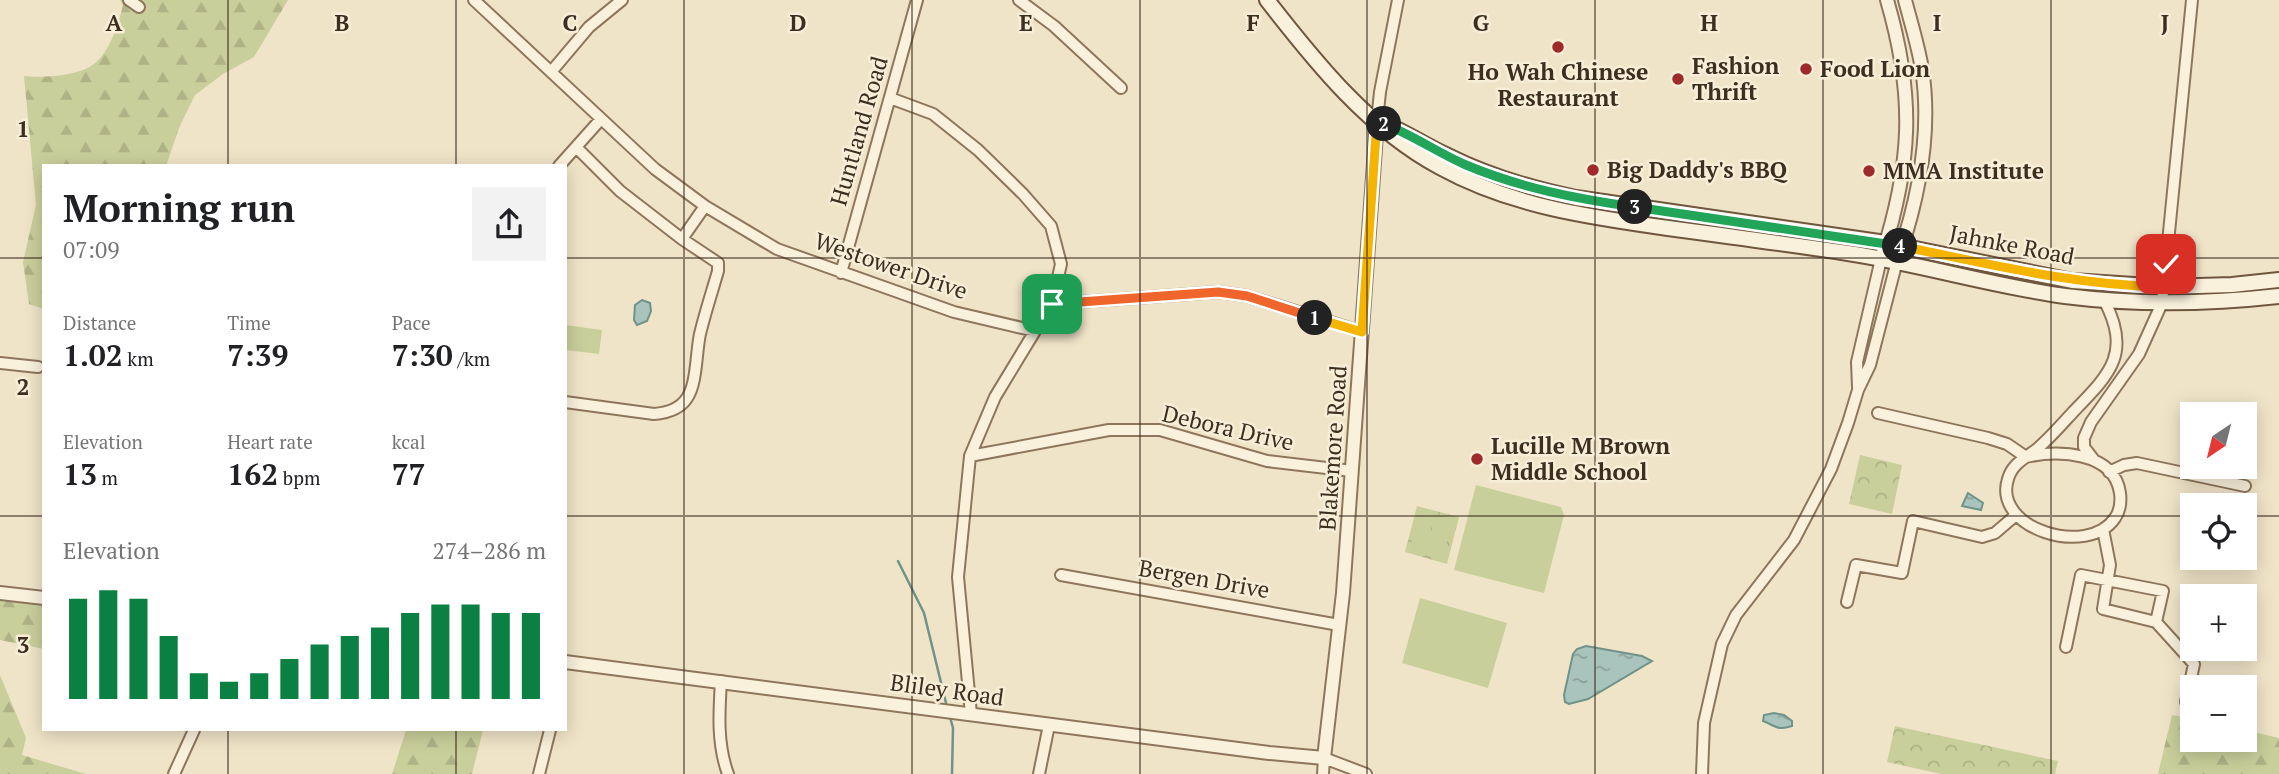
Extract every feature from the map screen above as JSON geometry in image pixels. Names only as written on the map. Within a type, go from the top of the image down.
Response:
[{"type":"main road","name":"Jahnke Road","points":[[1267,0],[1332,80],[1400,144],[1481,187],[1530,204],[1594,217],[1897,261],[2039,292],[2104,300],[2212,302],[2279,296]]},
{"type":"main road","name":"Jahnke Road","points":[[1377,121],[1407,133],[1448,157],[1476,169],[1562,195],[1886,243],[2045,276],[2104,284],[2165,287],[2232,285],[2279,280]]},
{"type":"street","name":"Westower Drive","points":[[474,0],[655,169],[705,206],[777,249],[954,312],[1035,331]]},
{"type":"street","points":[[551,72],[589,27],[622,0]]},
{"type":"street","name":"Huntland Road","points":[[841,273],[917,0]]},
{"type":"street","points":[[1019,0],[1054,26],[1121,88]]},
{"type":"street","name":"Blakemore Road","points":[[1323,774],[1352,471],[1377,121],[1398,0]]},
{"type":"street","points":[[1858,390],[1857,362],[1903,171],[1908,127],[1903,64],[1887,0]]},
{"type":"street","points":[[1702,774],[1706,713],[1727,632],[1742,607],[1794,540],[1819,495],[1841,446],[1858,390],[1870,365],[1902,246],[1921,166],[1925,119],[1922,70],[1905,0]]},
{"type":"street","points":[[2104,300],[2116,343],[2114,361],[2102,382],[2043,443],[2014,467],[2007,483],[2008,501],[2016,514],[2034,527],[2059,536],[2086,536],[2103,529],[2115,519],[2120,503],[2117,481],[2084,447],[2086,433],[2094,417],[2143,347],[2162,303],[2192,0]]},
{"type":"street","points":[[890,98],[933,114],[978,150],[1051,226],[1058,242],[1061,264],[1052,304],[995,397],[970,456],[958,577],[971,714]]},
{"type":"street","points":[[561,164],[601,119]]},
{"type":"street","points":[[567,402],[654,414],[665,414],[680,405],[688,398],[691,390],[699,336],[718,271],[718,263],[681,239],[620,191],[576,147]]},
{"type":"street","points":[[681,239],[705,206]]},
{"type":"street","points":[[1052,304],[1218,292],[1247,296],[1362,332]]},
{"type":"street","points":[[0,363],[38,367]]},
{"type":"street","points":[[2102,382],[2117,376],[2133,364]]},
{"type":"street","points":[[1878,413],[1988,438],[2007,444],[2026,457],[2064,453],[2096,462]]},
{"type":"street","name":"Debora Drive","points":[[970,456],[1109,430],[1160,430],[1267,461],[1352,471]]},
{"type":"street","points":[[2109,472],[2137,463],[2245,486]]},
{"type":"street","points":[[1847,602],[1856,565],[1902,573],[1913,522],[1988,536],[1998,531],[2016,514]]},
{"type":"street","points":[[2103,529],[2110,560],[2109,580],[2102,609],[2156,622],[2194,664],[2192,675]]},
{"type":"street","name":"Bergen Drive","points":[[1061,575],[1339,625]]},
{"type":"street","points":[[2066,647],[2081,575],[2163,591],[2156,622]]},
{"type":"street","points":[[0,593],[42,598]]},
{"type":"street","name":"Bliley Road","points":[[567,664],[721,681],[1324,758]]},
{"type":"street","points":[[721,681],[718,721],[723,761],[728,774]]},
{"type":"street","points":[[1039,774],[1049,725]]},
{"type":"street","points":[[174,774],[194,731]]},
{"type":"street","points":[[540,774],[550,731]]},
{"type":"street","points":[[1324,758],[1366,774]]},
{"type":"green space","points":[[120,0],[288,0],[254,57],[223,74],[195,95],[179,128],[167,164],[42,164],[42,308],[29,304],[23,262],[36,205],[24,76],[60,75],[94,64],[105,52],[113,36],[123,5]]},
{"type":"green space","points":[[567,325],[602,330],[599,354],[567,350]]},
{"type":"green space","points":[[1860,455],[1902,465],[1892,514],[1849,504]]},
{"type":"green space","points":[[1476,485],[1561,507],[1564,515],[1544,593],[1454,570]]},
{"type":"green space","points":[[1417,506],[1459,517],[1447,564],[1405,552]]},
{"type":"green space","points":[[1419,514],[1434,517],[1425,549],[1411,545]]},
{"type":"green space","points":[[1438,519],[1452,522],[1444,553],[1430,550]]},
{"type":"green space","points":[[0,598],[42,603],[42,649],[0,640]]},
{"type":"green space","points":[[1420,598],[1507,623],[1488,688],[1402,663]]},
{"type":"green space","points":[[0,675],[26,738],[22,755],[86,774],[0,774]]},
{"type":"green space","points":[[2172,715],[2180,717],[2180,752],[2257,752],[2257,733],[2279,738],[2279,774],[2158,774]]},
{"type":"green space","points":[[1895,726],[2058,761],[2055,774],[1941,774],[1887,762]]},
{"type":"green space","points":[[406,731],[483,731],[472,774],[392,774]]},
{"type":"water","points":[[642,300],[650,303],[651,311],[647,321],[637,325],[634,320],[635,305]]},
{"type":"water","points":[[1968,493],[1983,503],[1981,510],[1962,506]]},
{"type":"water","points":[[1586,646],[1642,656],[1652,661],[1588,699],[1569,704],[1565,702],[1564,695],[1573,654],[1577,649]]},
{"type":"water","points":[[1764,715],[1784,715],[1792,721],[1792,726],[1780,728],[1763,721]]},
{"type":"waterway","points":[[898,561],[924,613],[946,703]]},
{"type":"waterway","points":[[950,717],[953,728],[952,774]]},
{"type":"place","name":"Ho Wah Chinese Restaurant","points":[[1558,47]]},
{"type":"place","name":"Food Lion","points":[[1806,69]]},
{"type":"place","name":"Fashion Thrift","points":[[1678,79]]},
{"type":"place","name":"Big Daddy's BBQ","points":[[1593,170]]},
{"type":"place","name":"MMA Institute","points":[[1869,171]]},
{"type":"place","name":"Lucille M Brown Middle School","points":[[1477,459]]},
{"type":"route","points":[[1052,304],[1206,291],[1233,293],[1362,332],[1377,121],[1407,133],[1448,157],[1483,171],[1532,188],[1576,198],[1877,242],[2072,281],[2165,287],[2166,264]]}]
